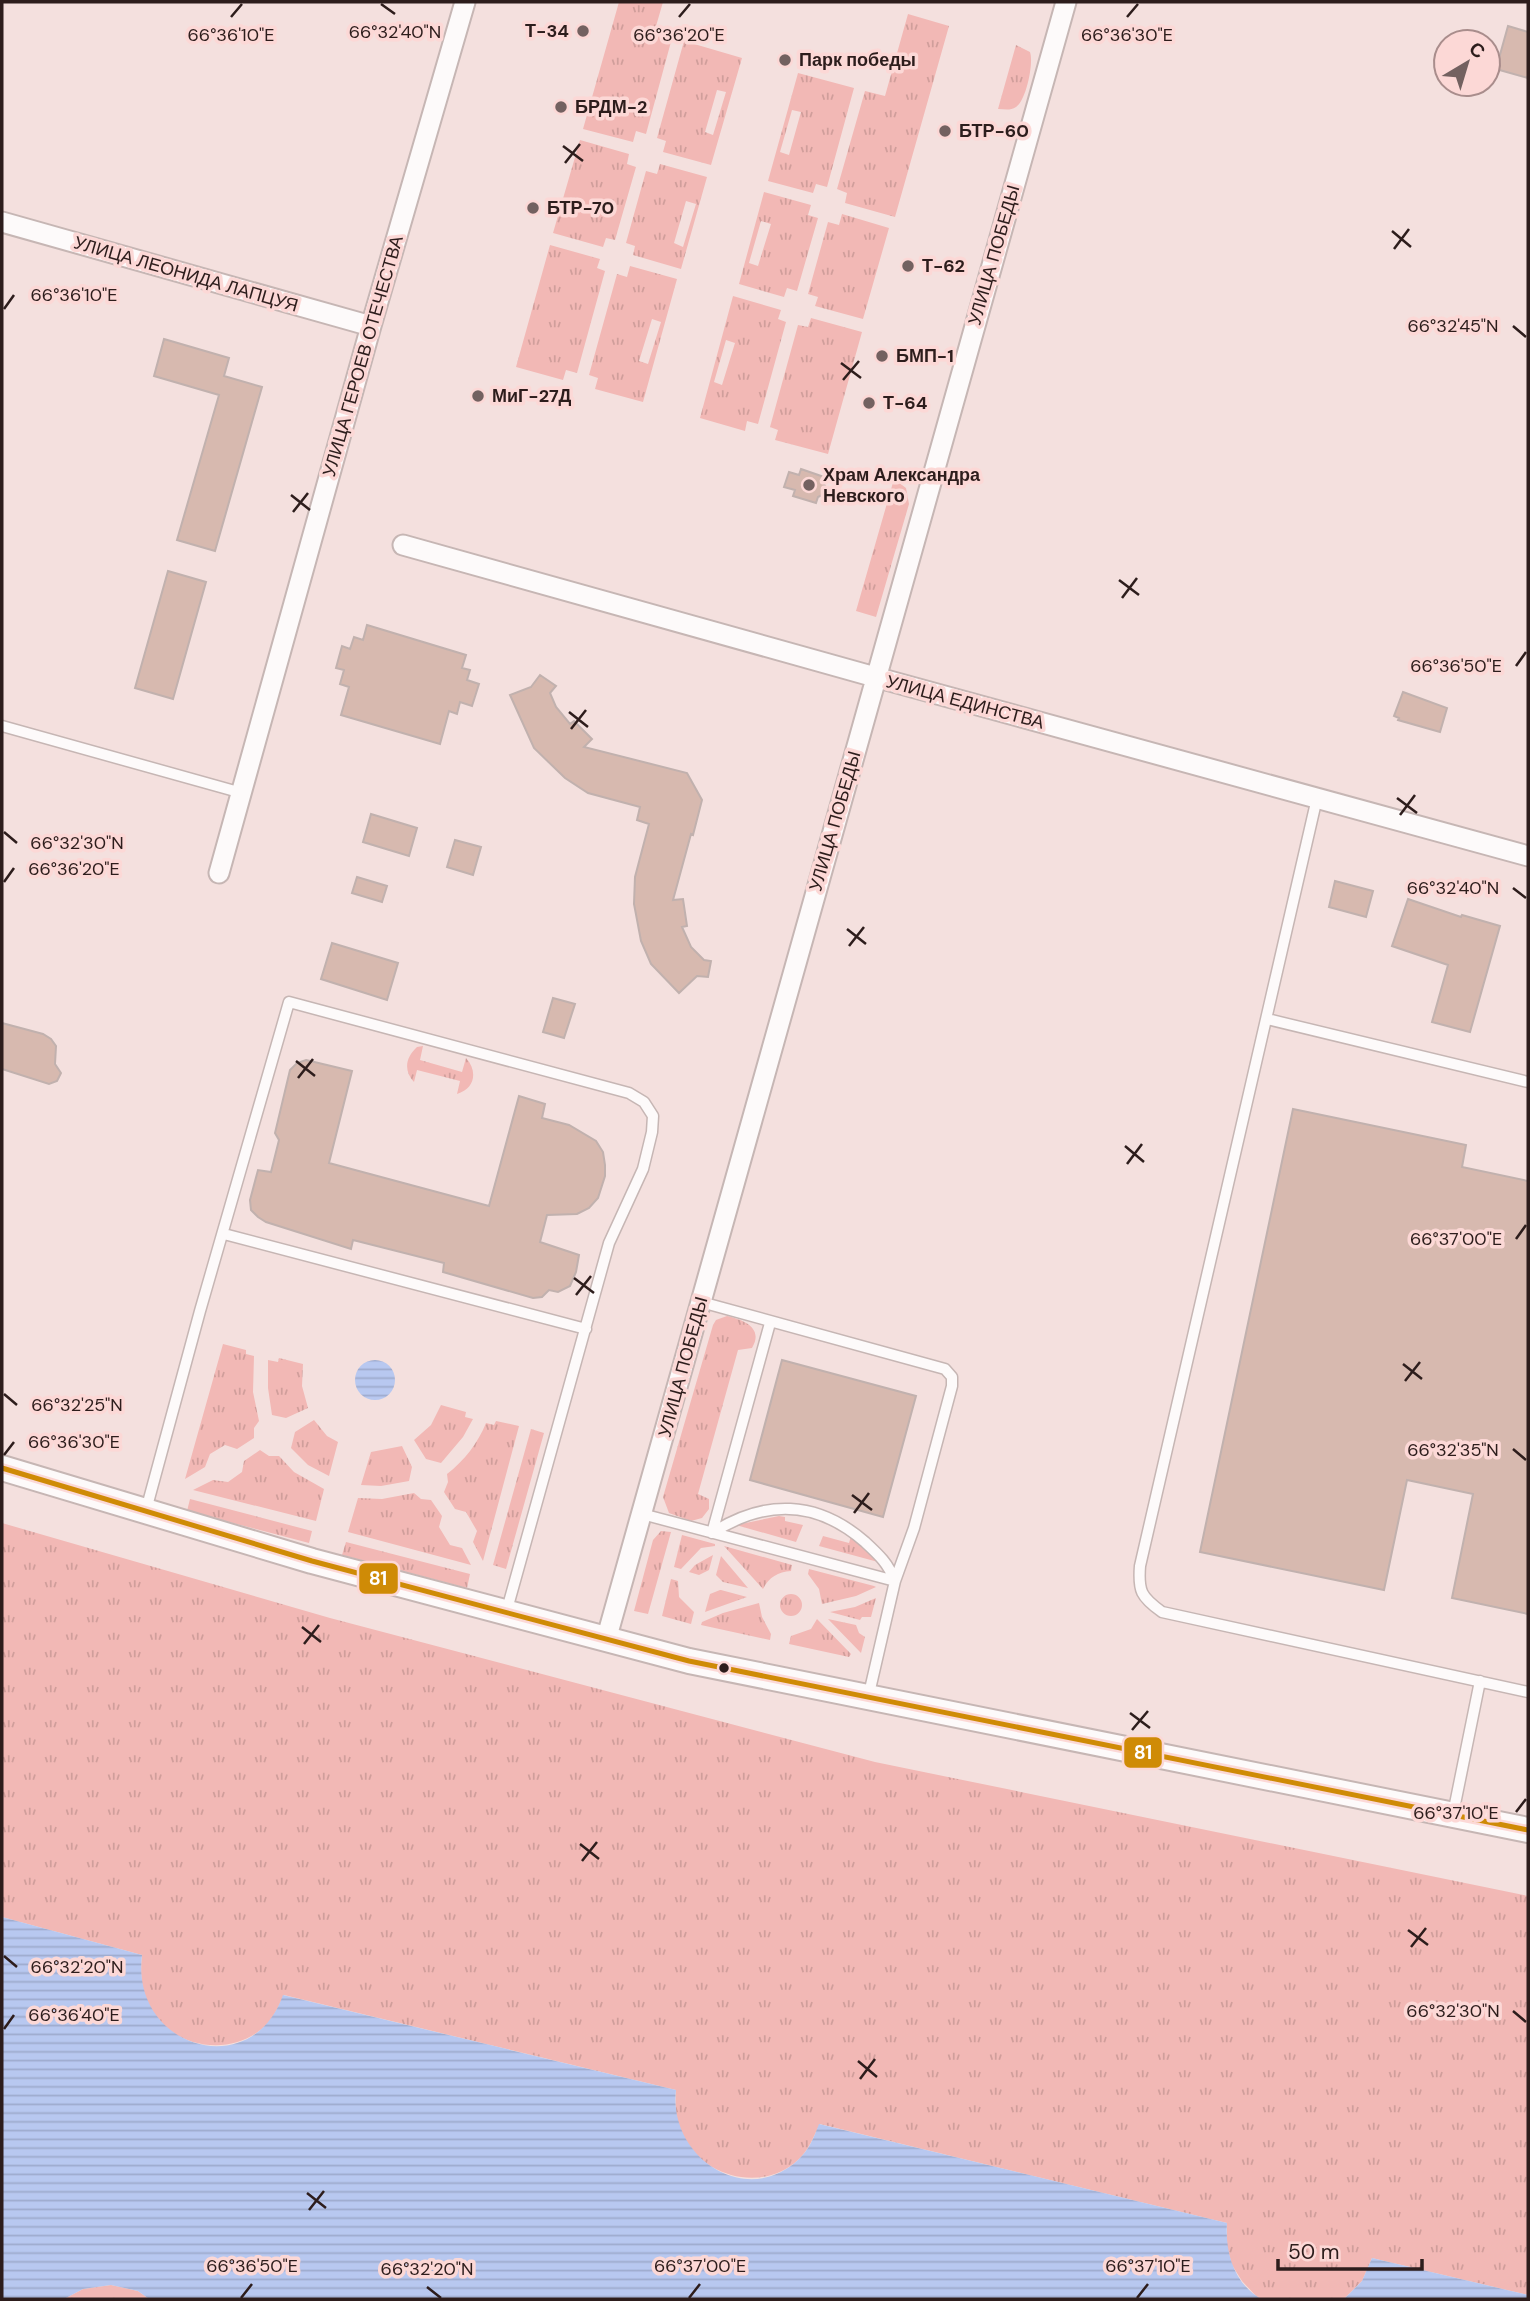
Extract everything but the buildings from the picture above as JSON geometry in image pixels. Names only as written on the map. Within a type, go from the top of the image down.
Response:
[{"type":"street","name":"УЛИЦА ГЕРОЕВ ОТЕЧЕСТВА","points":[[219,873],[371,326],[465,2]]},
{"type":"street","name":"УЛИЦА ПОБЕДЫ","points":[[606,1640],[1066,2]]},
{"type":"street","name":"УЛИЦА ЛЕОНИДА ЛАПЦУЯ","points":[[2,222],[371,326]]},
{"type":"street","name":"УЛИЦА ЕДИНСТВА","points":[[403,545],[1528,856]]},
{"type":"street","points":[[2,1468],[312,1561],[689,1661],[1528,1830]]},
{"type":"lane","points":[[2,726],[242,793]]},
{"type":"lane","points":[[1317,798],[1140,1566],[1138,1587],[1148,1602],[1162,1612],[1528,1692]]},
{"type":"lane","points":[[146,1511],[200,1311],[289,1002],[629,1093],[644,1102],[653,1116],[652,1132],[643,1169],[609,1243],[506,1614]]},
{"type":"lane","points":[[1267,1019],[1528,1082]]},
{"type":"lane","points":[[224,1234],[586,1329]]},
{"type":"lane","points":[[701,1302],[945,1369],[952,1377],[952,1386],[914,1528],[895,1581],[867,1698]]},
{"type":"lane","points":[[712,1533],[770,1323]]},
{"type":"lane","points":[[712,1533],[747,1514],[781,1508],[797,1509],[839,1523],[853,1532],[882,1558],[895,1581]]},
{"type":"lane","points":[[642,1514],[895,1581]]},
{"type":"lane","points":[[1453,1814],[1480,1681]]},
{"type":"green space","points":[[619,2],[663,2],[654,33],[672,38],[646,134],[636,131],[633,142],[583,129]]},
{"type":"green space","points":[[908,14],[949,26],[895,217],[845,203],[847,193],[837,189],[865,91],[885,96]]},
{"type":"green space","points":[[684,41],[742,58],[711,165],[663,152],[666,141],[657,138]],"holes":[[[717,90],[726,92],[713,135],[705,132]]]},
{"type":"green space","points":[[1016,45],[1030,52],[1031,64],[1026,90],[1016,107],[998,109]]},
{"type":"green space","points":[[798,73],[854,88],[827,187],[816,184],[813,193],[768,181]],"holes":[[[792,110],[801,112],[789,155],[780,152]]]},
{"type":"green space","points":[[580,140],[629,154],[627,164],[636,167],[615,240],[606,238],[603,247],[553,233]]},
{"type":"green space","points":[[660,164],[707,177],[681,269],[633,255],[635,246],[626,243],[646,171],[657,174]],"holes":[[[686,201],[696,204],[683,247],[674,243]]]},
{"type":"green space","points":[[764,192],[811,205],[808,215],[818,218],[797,291],[787,288],[784,297],[739,284]],"holes":[[[761,221],[771,224],[758,266],[749,263]]]},
{"type":"green space","points":[[842,214],[889,228],[863,319],[815,306],[818,297],[808,294],[828,222],[839,225]]},
{"type":"green space","points":[[550,245],[600,259],[597,268],[605,271],[577,373],[566,370],[563,380],[516,367]]},
{"type":"green space","points":[[630,266],[677,279],[643,402],[595,389],[598,378],[589,375],[617,274],[627,277]],"holes":[[[652,319],[661,322],[648,364],[639,361]]]},
{"type":"green space","points":[[733,296],[781,310],[778,319],[786,322],[758,424],[747,421],[745,431],[700,418]],"holes":[[[726,340],[735,343],[722,385],[714,382]]]},
{"type":"green space","points":[[811,318],[862,332],[828,454],[775,440],[778,430],[770,427],[798,325],[808,327]]},
{"type":"green space","points":[[894,479],[906,488],[909,504],[876,617],[856,611]]},
{"type":"green space","points":[[423,1046],[420,1060],[462,1072],[466,1058],[473,1074],[468,1088],[457,1094],[460,1081],[417,1070],[414,1082],[408,1073],[408,1059],[417,1047]]},
{"type":"green space","points":[[727,1316],[750,1326],[756,1335],[755,1341],[752,1348],[738,1350],[698,1494],[709,1499],[709,1509],[702,1518],[691,1521],[669,1513],[663,1497],[713,1325],[716,1320]]},
{"type":"green space","points":[[223,1344],[246,1350],[246,1354],[254,1356],[253,1392],[259,1421],[254,1428],[254,1438],[237,1449],[225,1445],[210,1454],[205,1467],[185,1479]]},
{"type":"green space","points":[[279,1358],[303,1364],[302,1386],[308,1408],[286,1418],[272,1415],[268,1388],[268,1360],[278,1362]]},
{"type":"green space","points":[[441,1405],[466,1412],[465,1417],[473,1419],[463,1437],[441,1463],[426,1459],[414,1440],[431,1425]]},
{"type":"green space","points":[[314,1420],[327,1436],[338,1442],[329,1476],[308,1465],[291,1448],[295,1432]]},
{"type":"green space","points":[[496,1421],[519,1426],[483,1561],[473,1542],[477,1531],[466,1512],[455,1509],[444,1492],[448,1482],[447,1474],[470,1451],[486,1423],[494,1425]]},
{"type":"green space","points":[[531,1429],[544,1433],[506,1569],[493,1565]]},
{"type":"green space","points":[[402,1446],[412,1467],[409,1481],[381,1486],[361,1485],[371,1452]]},
{"type":"green space","points":[[260,1450],[269,1456],[279,1456],[294,1472],[324,1489],[316,1521],[193,1490],[213,1480],[228,1482],[242,1472],[244,1461]]},
{"type":"green space","points":[[414,1493],[421,1499],[431,1500],[442,1516],[439,1527],[450,1545],[462,1548],[471,1565],[348,1532],[358,1498],[382,1499]]},
{"type":"green space","points":[[190,1499],[312,1531],[309,1543],[187,1511]]},
{"type":"green space","points":[[785,1517],[785,1521],[803,1525],[796,1542],[736,1525]]},
{"type":"green space","points":[[2,1523],[330,1618],[875,1762],[1528,1896],[1528,2295],[1372,2258],[1362,2281],[1344,2299],[1261,2299],[1242,2281],[1232,2265],[1227,2247],[1227,2223],[820,2124],[805,2152],[784,2170],[768,2176],[735,2176],[719,2171],[692,2151],[678,2125],[676,2090],[284,1995],[268,2023],[254,2035],[221,2045],[186,2040],[158,2019],[148,2004],[142,1980],[142,1955],[2,1917]]},
{"type":"green space","points":[[661,1531],[671,1532],[648,1614],[634,1611],[653,1540]]},
{"type":"green space","points":[[682,1535],[715,1546],[701,1548],[681,1569],[674,1567]]},
{"type":"green space","points":[[823,1536],[849,1543],[851,1536],[878,1562],[819,1546]]},
{"type":"green space","points":[[346,1542],[470,1574],[467,1588],[342,1555]]},
{"type":"green space","points":[[724,1546],[792,1565],[791,1571],[774,1576],[763,1589]]},
{"type":"green space","points":[[713,1555],[709,1570],[699,1575],[689,1572],[695,1565]]},
{"type":"green space","points":[[721,1556],[748,1588],[723,1582],[716,1575]]},
{"type":"green space","points":[[809,1569],[876,1587],[856,1596],[822,1604],[819,1589],[808,1574]]},
{"type":"green space","points":[[671,1579],[678,1581],[679,1597],[694,1612],[691,1624],[662,1616]]},
{"type":"green space","points":[[720,1590],[747,1597],[705,1612],[710,1594]]},
{"type":"green space","points":[[791,1594],[799,1597],[802,1605],[799,1613],[791,1616],[783,1613],[780,1605],[783,1597]]},
{"type":"green space","points":[[876,1598],[871,1617],[862,1617],[860,1620],[830,1612],[855,1607]]},
{"type":"green space","points":[[759,1603],[762,1617],[771,1634],[770,1640],[701,1625],[702,1622],[723,1613]]},
{"type":"green space","points":[[817,1619],[851,1654],[849,1657],[789,1644],[791,1636],[811,1629]]},
{"type":"green space","points":[[828,1619],[856,1625],[859,1633],[865,1637],[861,1653]]},
{"type":"green space","points":[[111,2285],[138,2291],[149,2299],[64,2299],[83,2289]]},
{"type":"water","points":[[375,1360],[389,1366],[395,1380],[389,1394],[375,1400],[361,1394],[355,1380],[361,1366]]},
{"type":"water","points":[[2,1917],[142,1955],[143,1987],[155,2013],[173,2032],[196,2043],[222,2046],[246,2039],[268,2023],[283,1995],[676,2090],[677,2114],[684,2136],[697,2154],[714,2168],[734,2177],[755,2179],[777,2174],[802,2156],[819,2124],[1227,2223],[1233,2266],[1244,2285],[1261,2299],[149,2299],[138,2291],[111,2285],[83,2289],[64,2299],[2,2299]]},
{"type":"water","points":[[1372,2258],[1528,2295],[1528,2299],[1344,2299],[1362,2281]]},
{"type":"transit line","name":"81","points":[[2,1468],[312,1561],[689,1661],[1528,1830]]},
{"type":"place","name":"Т-34","points":[[583,31]]},
{"type":"place","name":"Парк победы","points":[[785,60]]},
{"type":"place","name":"БРДМ-2","points":[[561,107]]},
{"type":"place","name":"БТР-60","points":[[945,131]]},
{"type":"place","name":"БТР-70","points":[[533,208]]},
{"type":"place","name":"Т-62","points":[[908,266]]},
{"type":"place","name":"БМП-1","points":[[882,356]]},
{"type":"place","name":"МиГ-27Д","points":[[478,396]]},
{"type":"place","name":"Т-64","points":[[869,403]]},
{"type":"place","name":"Храм Александра Невского","points":[[809,485]]}]
